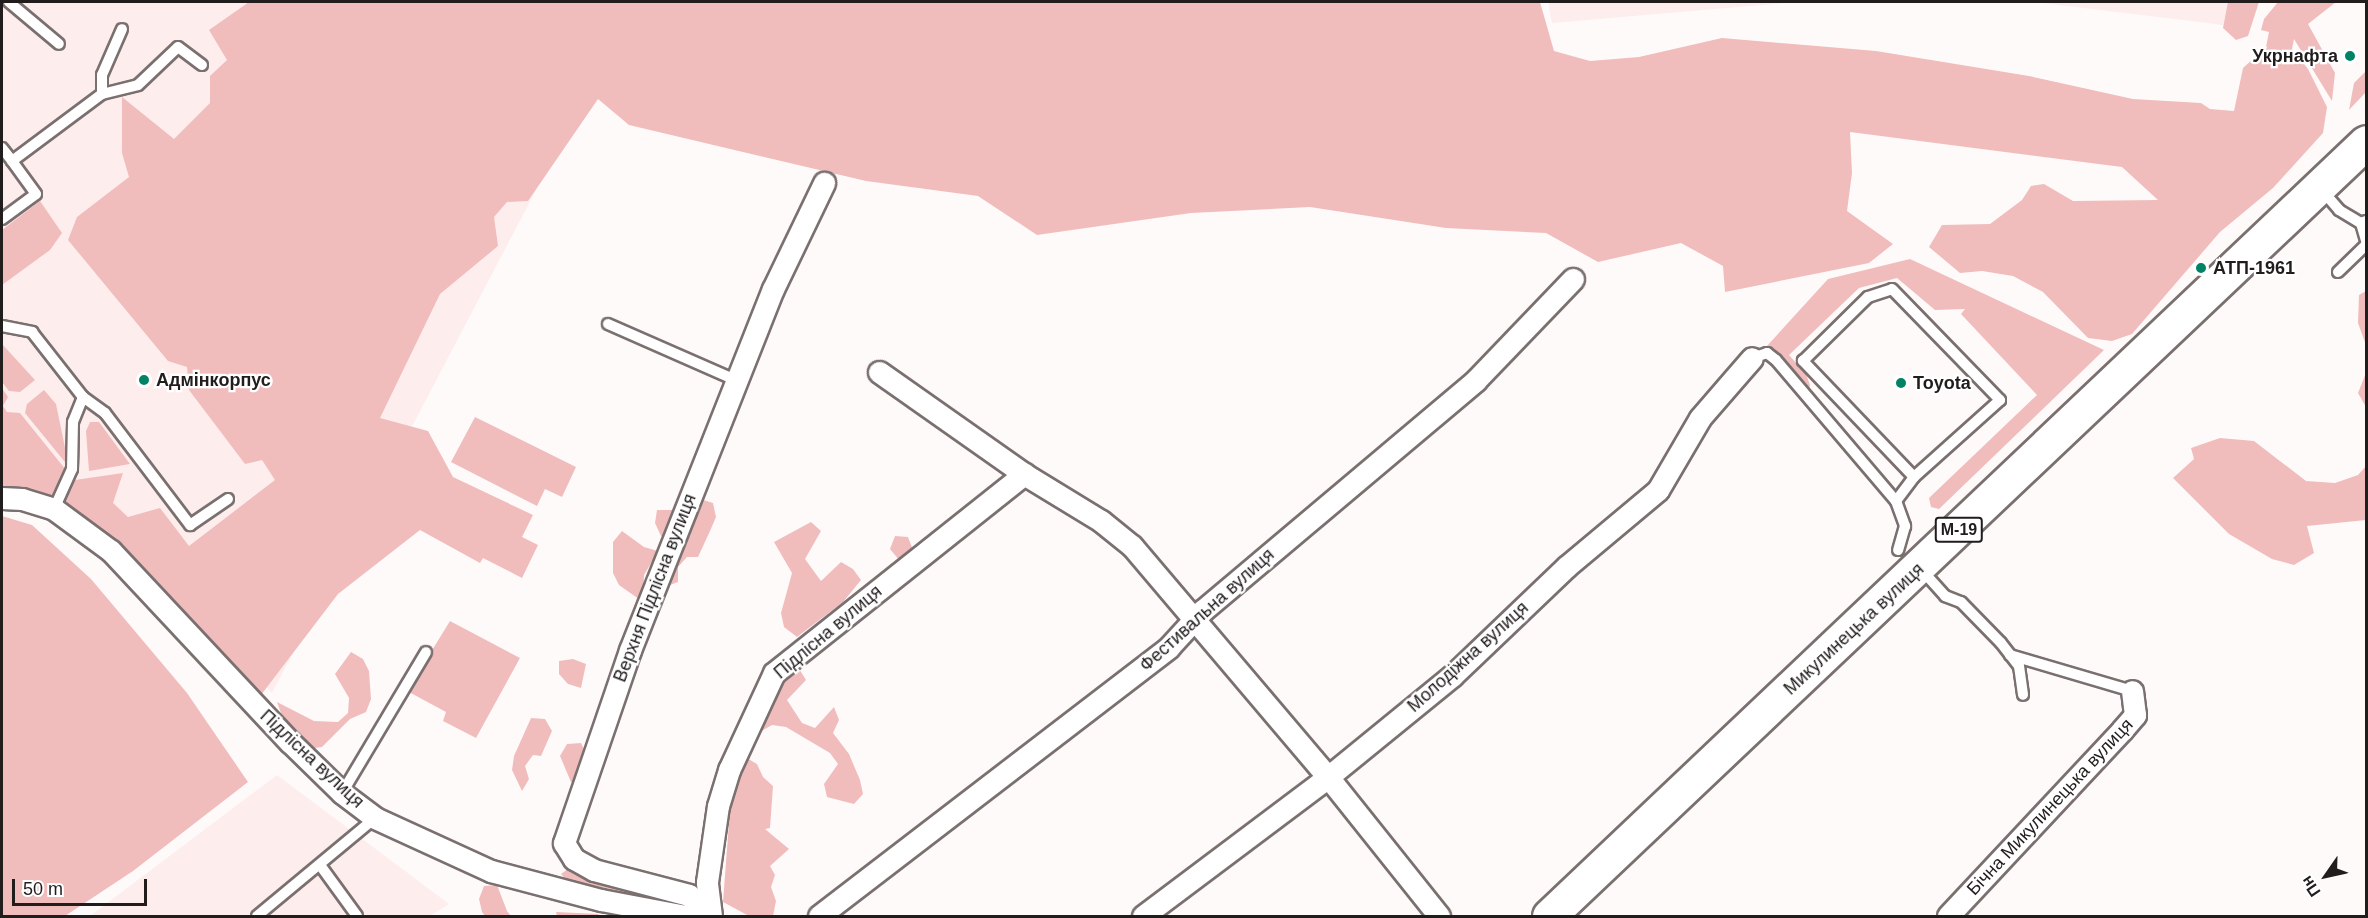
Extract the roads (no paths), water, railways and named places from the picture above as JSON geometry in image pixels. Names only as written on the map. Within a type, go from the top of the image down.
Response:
[{"type":"highway","name":"Микулинецька вулиця","points":[[1549,916],[1909,559],[2367,142]]},
{"type":"street","name":"Верхня Підлісна вулиця","points":[[710,916],[689,895],[594,870],[574,859],[564,843],[630,650],[773,289],[824,183]]},
{"type":"street","name":"Фестивальна вулиця","points":[[819,916],[1160,654],[1194,620],[1476,380],[1573,279]]},
{"type":"street","name":"Молодіжна вулиця","points":[[1143,916],[1328,777],[1452,676],[1566,567],[1658,490],[1700,418],[1752,358]]},
{"type":"street","points":[[879,372],[1024,474],[1101,521],[1132,546],[1328,777],[1439,916]]},
{"type":"street","name":"Підлісна вулиця","points":[[710,916],[707,882],[718,806],[733,760],[774,673],[1024,474]]},
{"type":"street","name":"Підлісна вулиця","points":[[2,498],[22,499],[54,509],[111,551],[148,586],[254,705],[342,793],[375,818],[491,871],[601,900],[686,916]]},
{"type":"street","name":"Бічна Микулинецька вулиця","points":[[1948,916],[2135,715],[2132,691]]},
{"type":"lane","points":[[2,5],[4,8],[9,2],[59,45]]},
{"type":"lane","points":[[102,94],[102,75],[122,29]]},
{"type":"lane","points":[[12,161],[102,94],[138,85],[178,47],[202,65]]},
{"type":"lane","points":[[2,148],[36,194],[2,219]]},
{"type":"lane","points":[[2319,187],[2339,210],[2364,222],[2367,243],[2338,272]]},
{"type":"lane","points":[[1896,501],[1914,477],[2000,400],[1892,289],[1868,297],[1803,361],[1914,477]]},
{"type":"lane","points":[[608,324],[738,381]]},
{"type":"lane","points":[[2,326],[32,332],[83,397],[105,413],[190,525],[228,499]]},
{"type":"lane","points":[[1752,358],[1767,353],[1776,360],[1896,501],[1905,526],[1909,559],[1945,596],[1961,602],[2010,655],[2019,666],[2022,695]]},
{"type":"lane","points":[[54,509],[72,469],[73,422],[83,397]]},
{"type":"lane","points":[[342,793],[426,652]]},
{"type":"lane","points":[[2010,655],[2132,691]]},
{"type":"lane","points":[[257,916],[375,818]]},
{"type":"lane","points":[[320,865],[357,916]]},
{"type":"place","name":"Укрнафта","points":[[2350,56]]},
{"type":"place","name":"АТП-1961","points":[[2201,268]]},
{"type":"place","name":"Адмінкорпус","points":[[144,380]]},
{"type":"place","name":"Toyota","points":[[1901,383]]}]
